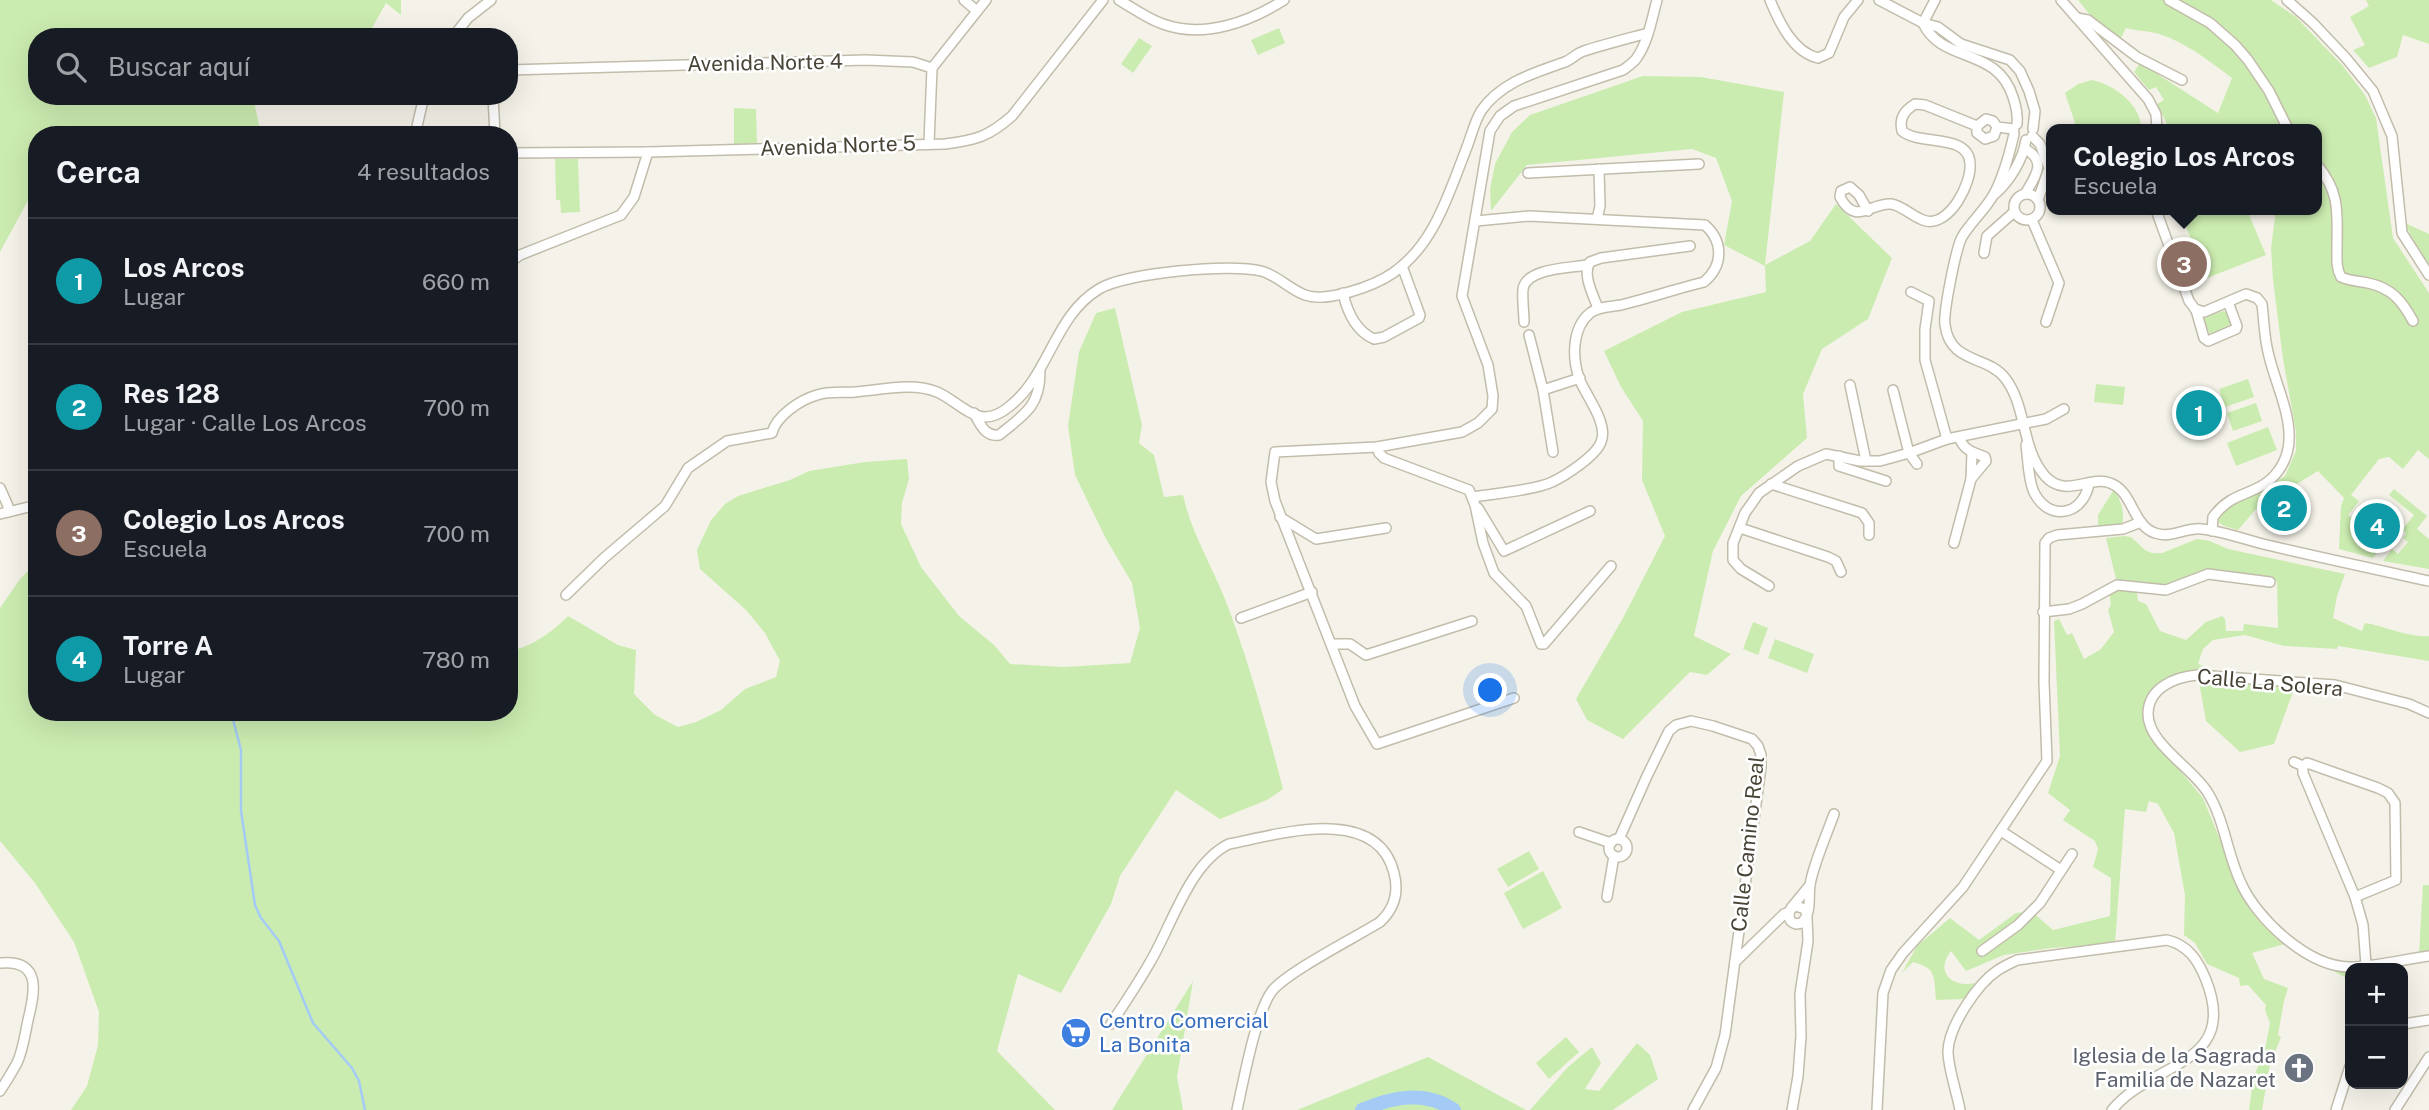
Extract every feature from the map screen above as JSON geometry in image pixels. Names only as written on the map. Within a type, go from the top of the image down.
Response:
[{"type":"street","points":[[460,28],[468,18],[491,0]]},
{"type":"street","points":[[964,0],[977,10]]},
{"type":"street","points":[[929,144],[932,68],[986,0]]},
{"type":"street","name":"Avenida Norte 5","points":[[518,153],[648,152],[974,141],[997,129],[1022,104],[1103,0]]},
{"type":"street","points":[[1119,0],[1164,24],[1194,30],[1237,23],[1284,0]]},
{"type":"street","points":[[1514,698],[1377,744],[1355,706],[1280,517],[1271,482],[1275,452],[1377,447],[1462,432],[1478,423],[1492,409],[1488,365],[1462,296],[1490,131],[1500,116],[1514,106],[1623,70],[1636,59],[1657,0]]},
{"type":"street","points":[[1770,0],[1791,39],[1805,52],[1818,58],[1829,53],[1844,17],[1858,0]]},
{"type":"street","points":[[1879,0],[1923,23],[1938,27],[1961,44],[2002,57],[2016,65],[2026,80],[2035,111],[2029,138],[2005,186],[1992,197]]},
{"type":"street","points":[[1923,23],[1936,0]]},
{"type":"street","points":[[2060,0],[2148,99],[2156,114],[2157,124]]},
{"type":"street","points":[[2169,0],[2210,23],[2235,45],[2262,81],[2285,124]]},
{"type":"street","points":[[2287,0],[2314,23],[2373,91],[2392,136],[2402,233],[2429,275]]},
{"type":"street","points":[[2077,18],[2088,20],[2137,57],[2182,80]]},
{"type":"street","points":[[1923,23],[1932,36],[1950,48],[1995,68],[2013,98],[2015,129],[2008,163],[1992,197],[1964,234],[1958,247],[1945,326],[1949,339],[1957,350],[2005,377],[2015,395],[2038,466],[2050,481],[2071,487],[2104,481],[2119,488],[2141,522],[2160,535],[2195,528],[2429,581]]},
{"type":"street","points":[[566,595],[604,558],[666,506],[688,468],[727,441],[772,433],[773,427],[785,414],[806,399],[829,393],[917,387],[937,392],[984,417],[995,415],[1017,400],[1040,372],[1067,319],[1081,302],[1102,287],[1147,275],[1251,269],[1265,272],[1305,295],[1317,298],[1377,283],[1402,266],[1421,247],[1431,232],[1444,206],[1480,112],[1493,99],[1513,82],[1570,60],[1580,52],[1647,33]]},
{"type":"street","name":"Avenida Norte 4","points":[[518,70],[866,61],[913,62],[932,68]]},
{"type":"street","points":[[1868,211],[1892,204],[1927,221],[1935,221],[1951,209],[1968,182],[1970,161],[1965,150],[1954,143],[1915,139],[1902,131],[1900,123],[1908,108],[1914,104],[1925,106],[1977,125]]},
{"type":"street","points":[[417,126],[422,105]]},
{"type":"street","points":[[493,105],[495,126]]},
{"type":"street","points":[[1977,125],[1986,119],[1993,121],[1997,127],[2015,129],[2023,122],[2029,124],[2029,138],[2038,163],[2025,194],[2015,200],[2014,212],[1987,236],[1984,253]]},
{"type":"street","points":[[1977,125],[1977,134],[1985,139],[1994,136],[1997,127]]},
{"type":"street","points":[[2015,129],[2019,139],[2029,138],[2040,144],[2046,160]]},
{"type":"street","points":[[518,256],[621,215],[634,197],[648,152]]},
{"type":"street","points":[[1528,173],[1699,164]]},
{"type":"street","points":[[1597,219],[1600,206],[1600,169]]},
{"type":"street","points":[[2322,171],[2332,184],[2335,194],[2337,263],[2341,277],[2381,286],[2394,293],[2403,302],[2413,321]]},
{"type":"street","points":[[2014,212],[2021,220],[2032,220],[2038,215],[2038,200],[2046,177]]},
{"type":"street","points":[[2025,194],[2038,200]]},
{"type":"street","points":[[2158,215],[2189,301],[2196,310],[2204,338],[2208,341],[2236,329],[2228,302]]},
{"type":"street","points":[[1474,501],[1551,483],[1594,453],[1602,441],[1602,430],[1594,405],[1580,378],[1575,339],[1580,325],[1589,314],[1598,308],[1617,306],[1704,282],[1714,273],[1719,256],[1714,233],[1705,225],[1528,216],[1476,222]]},
{"type":"street","points":[[2032,220],[2059,283],[2046,322]]},
{"type":"street","points":[[1524,322],[1523,289],[1527,280],[1541,272],[1587,265],[1601,258],[1690,246]]},
{"type":"street","points":[[1587,265],[1590,287],[1598,308]]},
{"type":"street","points":[[1343,293],[1345,303],[1361,331],[1374,339],[1384,337],[1420,315],[1402,266]]},
{"type":"street","points":[[1911,292],[1929,301],[1925,360],[1947,439]]},
{"type":"street","points":[[2196,310],[2204,312],[2246,294],[2258,298],[2262,303],[2268,354],[2290,434],[2289,447],[2282,465],[2268,482],[2234,497],[2217,511],[2213,517],[2212,531]]},
{"type":"street","points":[[1530,335],[1543,390],[1553,452]]},
{"type":"street","points":[[974,413],[982,428],[989,434],[999,435],[1025,414],[1034,402],[1040,390],[1040,372]]},
{"type":"street","points":[[1543,390],[1580,378]]},
{"type":"street","points":[[1850,385],[1866,461]]},
{"type":"street","points":[[1893,390],[1909,453],[1917,464]]},
{"type":"street","points":[[1769,586],[1741,569],[1733,560],[1733,543],[1745,513],[1759,493],[1816,457],[1826,454],[1880,461],[1947,439],[2024,426],[2046,419],[2064,409]]},
{"type":"street","points":[[2024,426],[2034,490],[2042,503],[2065,512],[2074,509],[2082,501],[2089,484]]},
{"type":"street","points":[[1959,437],[1965,449],[1982,455],[1986,461],[1971,479]]},
{"type":"street","points":[[1377,447],[1384,457],[1469,490],[1504,551],[1590,511]]},
{"type":"street","points":[[1954,543],[1971,479],[1972,453]]},
{"type":"street","points":[[1839,456],[1839,466],[1886,481]]},
{"type":"street","points":[[1771,484],[1862,513],[1869,523],[1869,535]]},
{"type":"street","points":[[0,488],[8,506],[4,513]]},
{"type":"street","points":[[1474,501],[1483,542],[1494,573],[1526,606],[1541,644],[1544,644],[1611,566]]},
{"type":"street","points":[[4,513],[28,507]]},
{"type":"street","points":[[1280,517],[1316,539],[1386,528]]},
{"type":"street","points":[[1877,1110],[1883,993],[1891,970],[1963,887],[2047,761],[2043,551],[2049,538],[2057,535],[2123,529],[2141,522]]},
{"type":"street","points":[[1740,528],[1828,557],[1836,561],[1841,572]]},
{"type":"street","points":[[2043,612],[2082,604],[2117,585],[2166,590],[2208,574],[2270,582]]},
{"type":"street","points":[[1241,618],[1312,592]]},
{"type":"street","points":[[1332,644],[1350,645],[1366,654],[1472,621]]},
{"type":"street","name":"Calle La Solera","points":[[2345,966],[2306,954],[2262,915],[2240,882],[2223,826],[2209,796],[2196,776],[2166,749],[2150,727],[2150,702],[2158,690],[2170,681],[2181,676],[2196,675],[2334,685],[2409,704],[2429,713]]},
{"type":"street","name":"Calle Camino Real","points":[[1614,856],[1620,856],[1627,850],[1626,844],[1615,841],[1669,732],[1676,725],[1691,721],[1713,726],[1752,739],[1758,746],[1761,767],[1724,1035],[1716,1068],[1693,1110]]},
{"type":"street","points":[[2355,897],[2396,880],[2395,803],[2388,793],[2378,788],[2307,763],[2298,764],[2355,897],[2363,925],[2366,963]]},
{"type":"street","points":[[1773,924],[1802,923],[1807,917],[1811,898],[1810,885],[1834,814]]},
{"type":"street","points":[[1111,1024],[1151,962],[1162,929],[1208,858],[1217,850],[1229,844],[1309,828],[1345,830],[1367,837],[1384,852],[1393,869],[1395,901],[1390,913],[1271,992],[1262,1014],[1237,1110]]},
{"type":"street","points":[[2001,831],[2061,870]]},
{"type":"street","points":[[1579,832],[1615,841],[1610,851],[1614,856],[1607,897]]},
{"type":"street","points":[[1982,951],[2018,925],[2039,903],[2072,854]]},
{"type":"street","points":[[1808,941],[1789,918],[1799,895],[1810,885]]},
{"type":"street","points":[[1799,895],[1811,898]]},
{"type":"street","points":[[1735,962],[1790,911],[1799,906],[1805,909],[1808,941],[1800,994],[1798,1076],[1791,1110]]},
{"type":"street","points":[[1960,1110],[1948,1052],[1952,1030],[1987,978],[2000,968],[2017,960],[2167,940],[2179,943],[2192,954],[2212,995],[2214,1027],[2206,1043],[2186,1060],[2132,1090],[2112,1110]]},
{"type":"street","name":"Calle La Solera","points":[[2380,963],[2429,956]]},
{"type":"street","points":[[0,964],[10,962],[20,965],[29,972],[35,984],[17,1062],[0,1091]]},
{"type":"street","points":[[2408,1023],[2429,1020]]},
{"type":"street","points":[[2395,1110],[2429,1058]]},
{"type":"street","points":[[2336,1110],[2345,1082]]},
{"type":"green space","points":[[0,0],[401,0],[401,15],[386,3],[372,28],[28,28],[28,105],[255,105],[259,126],[28,126],[28,201],[0,252]]},
{"type":"green space","points":[[2078,0],[2271,0],[2296,17],[2342,65],[2365,95],[2376,118],[2393,238],[2429,293],[2429,459],[2418,450],[2403,469],[2389,457],[2379,459],[2351,495],[2359,501],[2348,515],[2383,544],[2373,558],[2339,549],[2341,506],[2344,498],[2318,471],[2257,508],[2238,530],[2215,520],[2239,499],[2266,489],[2285,476],[2296,451],[2296,432],[2283,359],[2271,248],[2274,215],[2322,215],[2322,124],[2167,124],[2157,104],[2164,100],[2156,87],[2149,90],[2134,72],[2140,63],[2218,113],[2232,78],[2188,47],[2169,38],[2126,28],[2121,38],[2090,15]]},
{"type":"green space","points":[[2366,0],[2429,0],[2429,44],[2403,35],[2397,57],[2369,68],[2353,50],[2365,45],[2350,17],[2369,6]]},
{"type":"green space","points":[[1279,28],[1285,43],[1258,55],[1251,40]]},
{"type":"green space","points":[[1139,38],[1152,46],[1133,73],[1121,64]]},
{"type":"green space","points":[[1643,76],[1701,77],[1784,92],[1765,265],[1810,241],[1836,204],[1892,258],[1868,319],[1822,349],[1803,394],[1807,438],[1741,496],[1713,551],[1694,636],[1731,654],[1707,675],[1690,672],[1623,739],[1587,720],[1576,699],[1623,618],[1665,536],[1642,480],[1643,421],[1621,387],[1604,351],[1682,312],[1766,292],[1765,266],[1724,245],[1732,201],[1716,158],[1692,149],[1527,165],[1491,211],[1490,189],[1495,164],[1512,132],[1530,115]]},
{"type":"green space","points":[[2092,80],[2117,91],[2137,112],[2140,124],[2075,124],[2065,93],[2078,84]]},
{"type":"green space","points":[[734,108],[756,109],[757,143],[734,144]]},
{"type":"green space","points":[[555,159],[578,159],[580,212],[561,213],[560,200],[556,200]]},
{"type":"green space","points":[[2181,215],[2249,215],[2266,255],[2207,278]]},
{"type":"green space","points":[[2405,223],[2429,234],[2429,265],[2414,243]]},
{"type":"green space","points":[[1115,308],[1142,425],[1139,443],[1154,455],[1164,497],[1183,495],[1191,522],[1242,645],[1283,789],[1267,800],[1220,819],[1176,790],[1120,876],[1111,904],[1061,993],[1018,974],[997,1051],[1055,1110],[71,1110],[87,1086],[98,1045],[99,1012],[74,942],[35,883],[0,841],[0,608],[28,571],[28,721],[518,721],[518,648],[541,638],[568,616],[618,645],[636,650],[634,694],[655,715],[678,727],[721,710],[745,689],[776,677],[780,661],[765,633],[746,610],[700,569],[697,550],[711,520],[725,504],[738,496],[790,480],[809,471],[865,462],[907,459],[909,479],[902,503],[901,524],[921,567],[959,616],[994,645],[1010,664],[1064,667],[1130,663],[1140,628],[1132,583],[1105,537],[1075,475],[1068,426],[1079,352],[1096,313]]},
{"type":"green space","points":[[2223,311],[2230,314],[2233,324],[2230,329],[2211,336],[2202,318]]},
{"type":"green space","points":[[2248,379],[2254,397],[2225,407],[2219,389]]},
{"type":"green space","points":[[2096,384],[2125,387],[2123,405],[2094,402]]},
{"type":"green space","points":[[2256,403],[2262,421],[2233,431],[2227,413]]},
{"type":"green space","points":[[2268,427],[2277,450],[2236,466],[2227,443]]},
{"type":"green space","points":[[2394,489],[2427,516],[2417,529],[2429,539],[2429,569],[2383,561],[2392,549],[2398,554],[2408,542],[2403,538],[2406,533],[2402,530],[2414,515],[2389,495]]},
{"type":"green space","points":[[2113,491],[2122,506],[2122,526],[2098,528],[2098,515]]},
{"type":"green space","points":[[2131,537],[2152,553],[2162,553],[2197,539],[2228,549],[2345,574],[2333,618],[2362,631],[2365,623],[2429,636],[2429,661],[2338,646],[2337,649],[2284,646],[2245,635],[2213,640],[2203,649],[2198,664],[2221,673],[2297,681],[2274,744],[2240,752],[2206,721],[2197,671],[2163,680],[2154,687],[2148,697],[2145,709],[2161,748],[2203,798],[2240,888],[2287,942],[2345,971],[2345,977],[2285,944],[2252,953],[2264,979],[2288,988],[2278,1035],[2281,1037],[2270,1065],[2262,1110],[2249,1110],[2253,1080],[2266,1044],[2270,1023],[2266,1005],[2248,985],[2240,986],[2239,978],[2207,964],[2195,943],[2184,935],[2185,895],[2174,833],[2158,804],[2149,801],[2146,812],[2125,809],[2115,944],[2051,948],[2004,955],[1966,971],[1951,951],[1944,966],[1948,977],[1960,983],[1975,983],[1964,999],[1936,1000],[1933,975],[1921,964],[1913,962],[1902,973],[1917,946],[1950,918],[1979,940],[2016,913],[2031,911],[2053,930],[2110,916],[2111,878],[2093,867],[2098,849],[2095,841],[2063,820],[2070,810],[2048,793],[2060,756],[2054,621],[2059,619],[2067,635],[2072,633],[2084,659],[2101,649],[2114,632],[2108,610],[2111,605],[2109,591],[2119,588],[2137,593],[2138,601],[2146,604],[2160,631],[2186,640],[2206,622],[2222,616],[2225,619],[2226,631],[2243,631],[2244,624],[2278,628],[2277,581],[2220,571],[2165,588],[2116,579],[2106,538]]},
{"type":"green space","points":[[1753,622],[1768,628],[1758,655],[1743,649]]},
{"type":"green space","points":[[1775,639],[1814,654],[1807,673],[1768,658]]},
{"type":"green space","points":[[1529,851],[1539,869],[1508,887],[1497,869]]},
{"type":"green space","points":[[1543,871],[1562,908],[1523,929],[1504,893]]},
{"type":"green space","points":[[2423,885],[2429,885],[2429,953],[2419,953]]},
{"type":"green space","points":[[1193,981],[1177,1077],[1183,1110],[1112,1110]]},
{"type":"green space","points":[[1566,1037],[1579,1052],[1549,1079],[1536,1063]]},
{"type":"green space","points":[[1637,1043],[1650,1055],[1658,1079],[1613,1110],[1530,1110],[1568,1067],[1592,1047],[1601,1063],[1585,1089],[1599,1091]]},
{"type":"green space","points":[[1428,1057],[1526,1110],[1297,1110]]},
{"type":"waterway","points":[[233,721],[241,750],[241,811],[255,905],[261,918],[279,941],[313,1023],[352,1068],[359,1081],[365,1110]]},
{"type":"waterway","points":[[1362,1110],[1408,1098],[1432,1100],[1454,1110]]},
{"type":"place","name":"Colegio Los Arcos","points":[[2184,264]]},
{"type":"place","name":"Los Arcos","points":[[2199,413]]},
{"type":"place","name":"Res 128","points":[[2284,508]]},
{"type":"place","name":"Torre A","points":[[2377,526]]},
{"type":"place","name":"Centro Comercial La Bonita","points":[[1076,1033]]},
{"type":"place","name":"Iglesia de la Sagrada Familia de Nazaret","points":[[2299,1068]]}]
